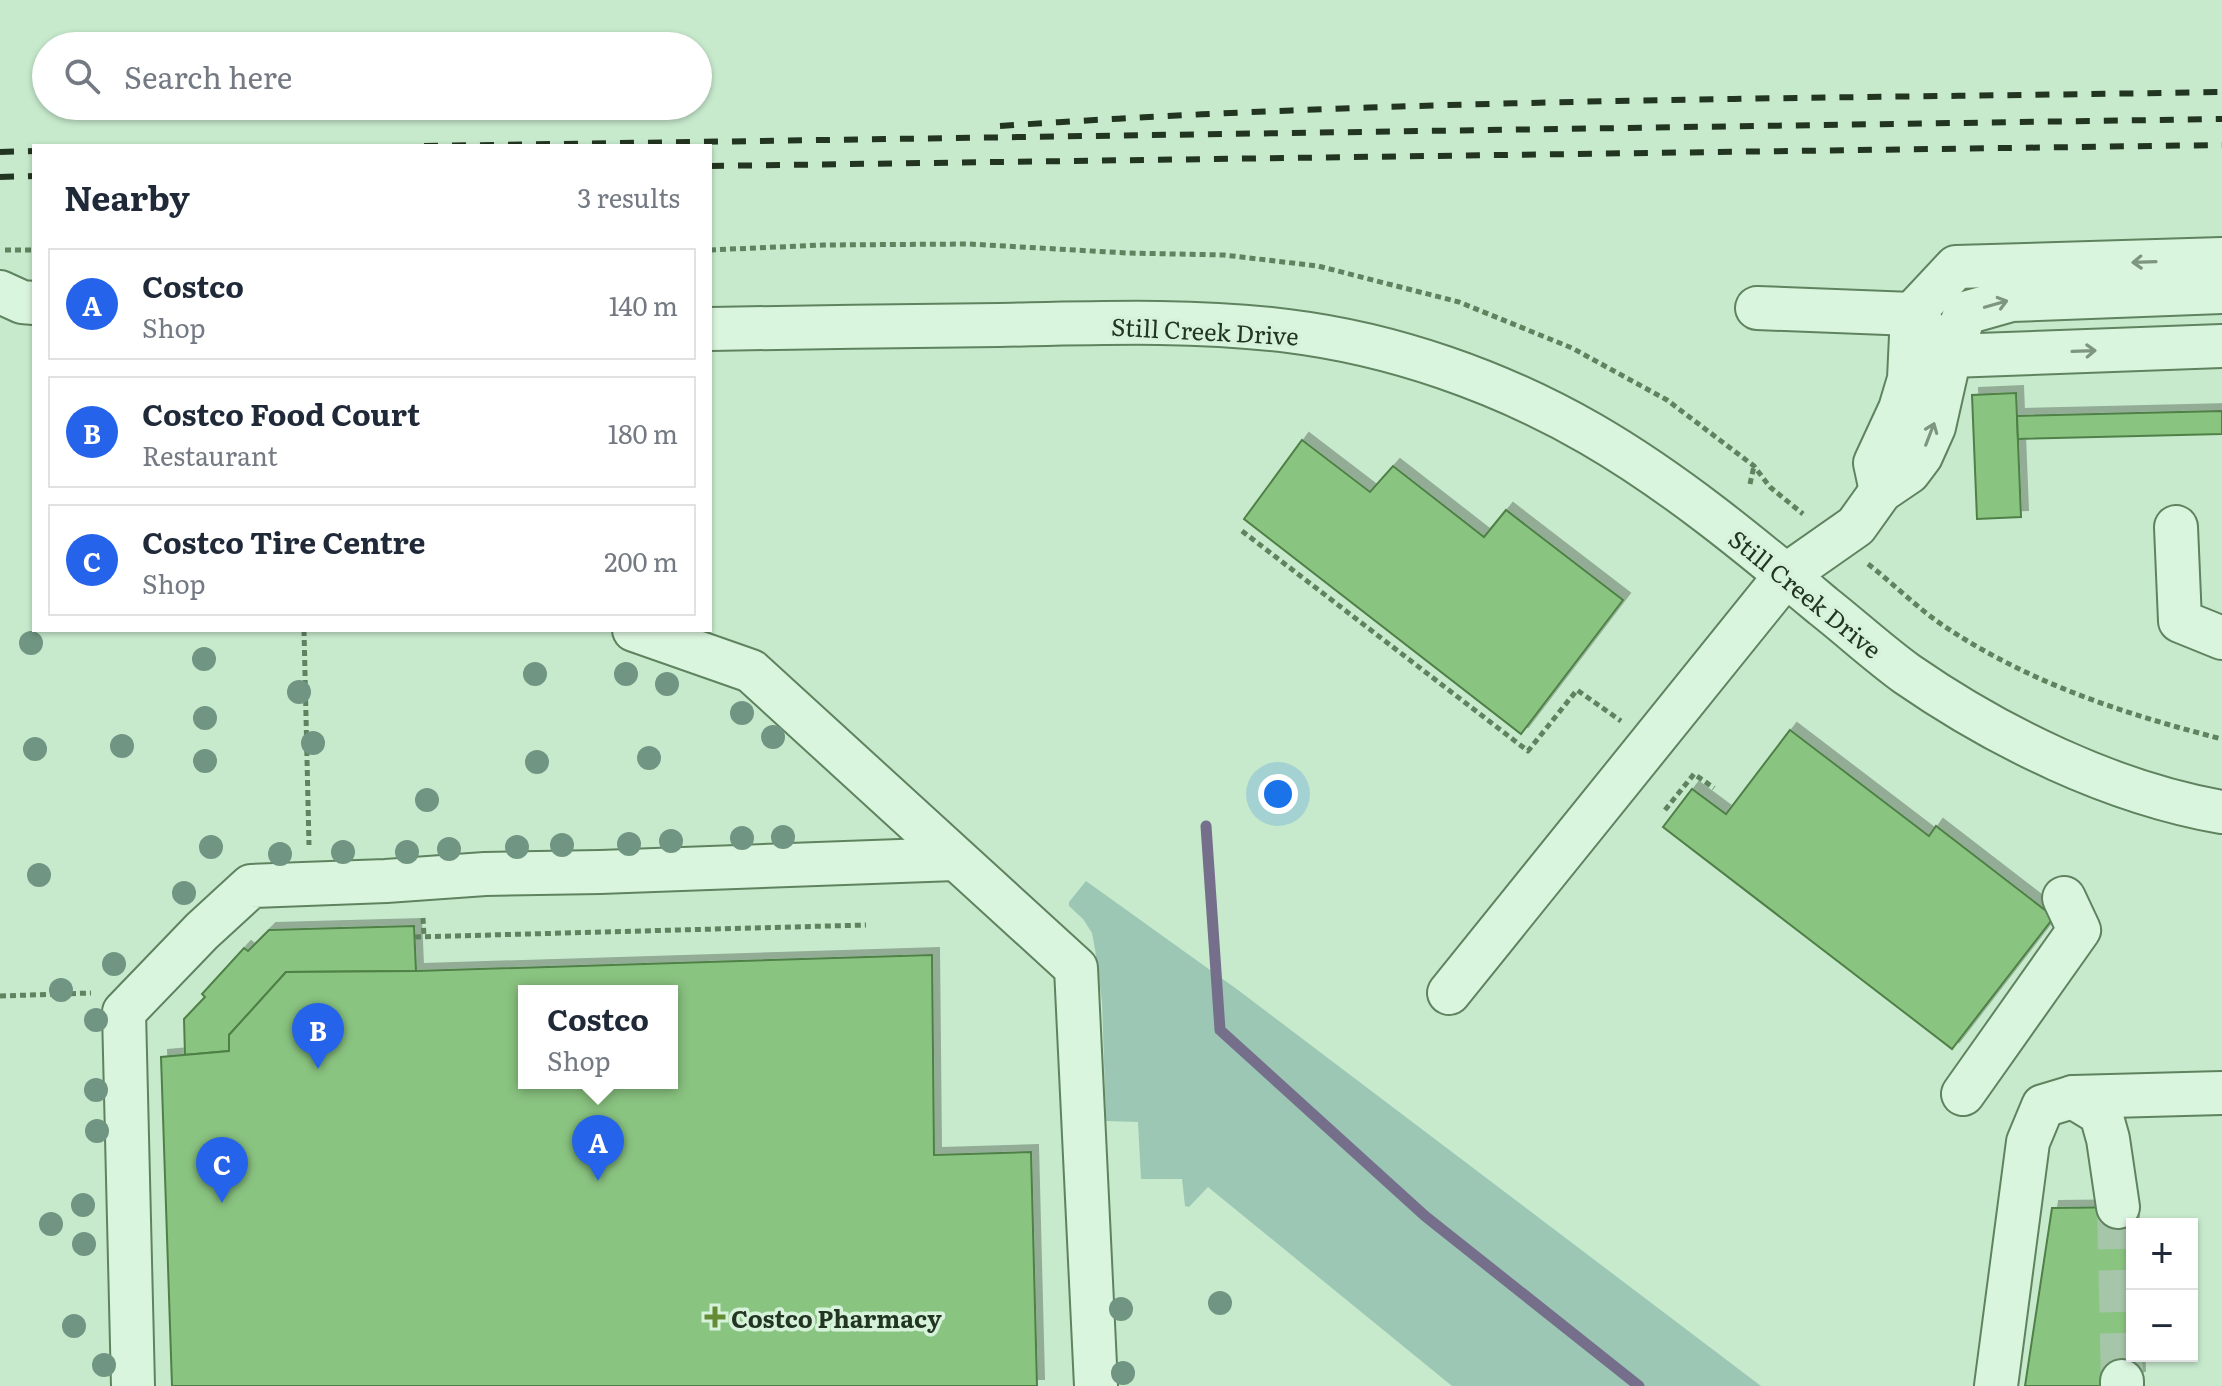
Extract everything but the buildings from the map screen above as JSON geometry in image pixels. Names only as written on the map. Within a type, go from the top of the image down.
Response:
[{"type":"street","points":[[1881,491],[1875,463],[1900,409],[1909,379],[1912,314],[1956,267],[2222,259]]},
{"type":"street","points":[[1449,993],[1786,575],[1856,526],[1881,491],[1909,472],[1921,456],[1934,427],[1950,356],[1965,313],[2011,300],[2222,292]]},
{"type":"street","points":[[1757,308],[1912,314],[1950,356],[2222,346]]},
{"type":"street","name":"Still Creek Drive","points":[[712,329],[1059,324],[1218,326],[1291,331],[1368,346],[1442,367],[1525,400],[1590,433],[1654,473],[1786,575],[1904,672],[1981,722],[2057,761],[2135,789],[2222,812]]},
{"type":"street","points":[[2176,527],[2180,621],[2222,638]]},
{"type":"street","points":[[640,632],[751,671],[1076,968],[1096,1386]]},
{"type":"street","points":[[133,1386],[124,1012],[202,931],[251,886],[485,874],[955,859]]},
{"type":"street","points":[[1963,1094],[2079,930],[2064,898]]},
{"type":"street","points":[[1996,1386],[2028,1142],[2043,1106],[2073,1097],[2222,1093]]},
{"type":"street","points":[[2073,1097],[2101,1114],[2118,1207]]},
{"type":"path","points":[[0,250],[32,250]]},
{"type":"path","points":[[1750,484],[1754,466]]},
{"type":"path","points":[[1242,531],[1528,751],[1577,690],[1622,721]]},
{"type":"path","points":[[1882,574],[1946,627],[1994,657],[2077,696],[2155,722],[2222,739]]},
{"type":"path","points":[[1906,609],[1914,603]]},
{"type":"path","points":[[304,632],[310,857]]},
{"type":"path","points":[[1665,810],[1694,774],[1714,788]]},
{"type":"path","points":[[409,918],[423,917],[424,937]]},
{"type":"path","points":[[415,937],[866,925]]},
{"type":"path","points":[[0,996],[94,993]]},
{"type":"green space","points":[[1086,881],[1238,990],[1761,1386],[1452,1386],[1208,1187],[1189,1207],[1185,1206],[1182,1179],[1141,1179],[1138,1122],[1106,1121],[1102,1002],[1095,949],[1092,933],[1069,906]]},
{"type":"waterway","points":[[1206,826],[1220,1030],[1425,1216],[1639,1386]]},
{"type":"tunnel","points":[[2118,1207],[2122,1381]]},
{"type":"railway","points":[[1000,126],[1458,105],[2222,92]]},
{"type":"railway","points":[[557,144],[2222,119]]},
{"type":"railway","points":[[712,166],[2222,145]]},
{"type":"railway","points":[[0,152],[32,151]]},
{"type":"railway","points":[[0,177],[32,176]]},
{"type":"place","name":"Costco Food Court","points":[[318,1069]]},
{"type":"place","name":"Costco","points":[[598,1181]]},
{"type":"place","name":"Costco Tire Centre","points":[[222,1203]]},
{"type":"place","name":"Costco Pharmacy","points":[[715,1317]]}]
